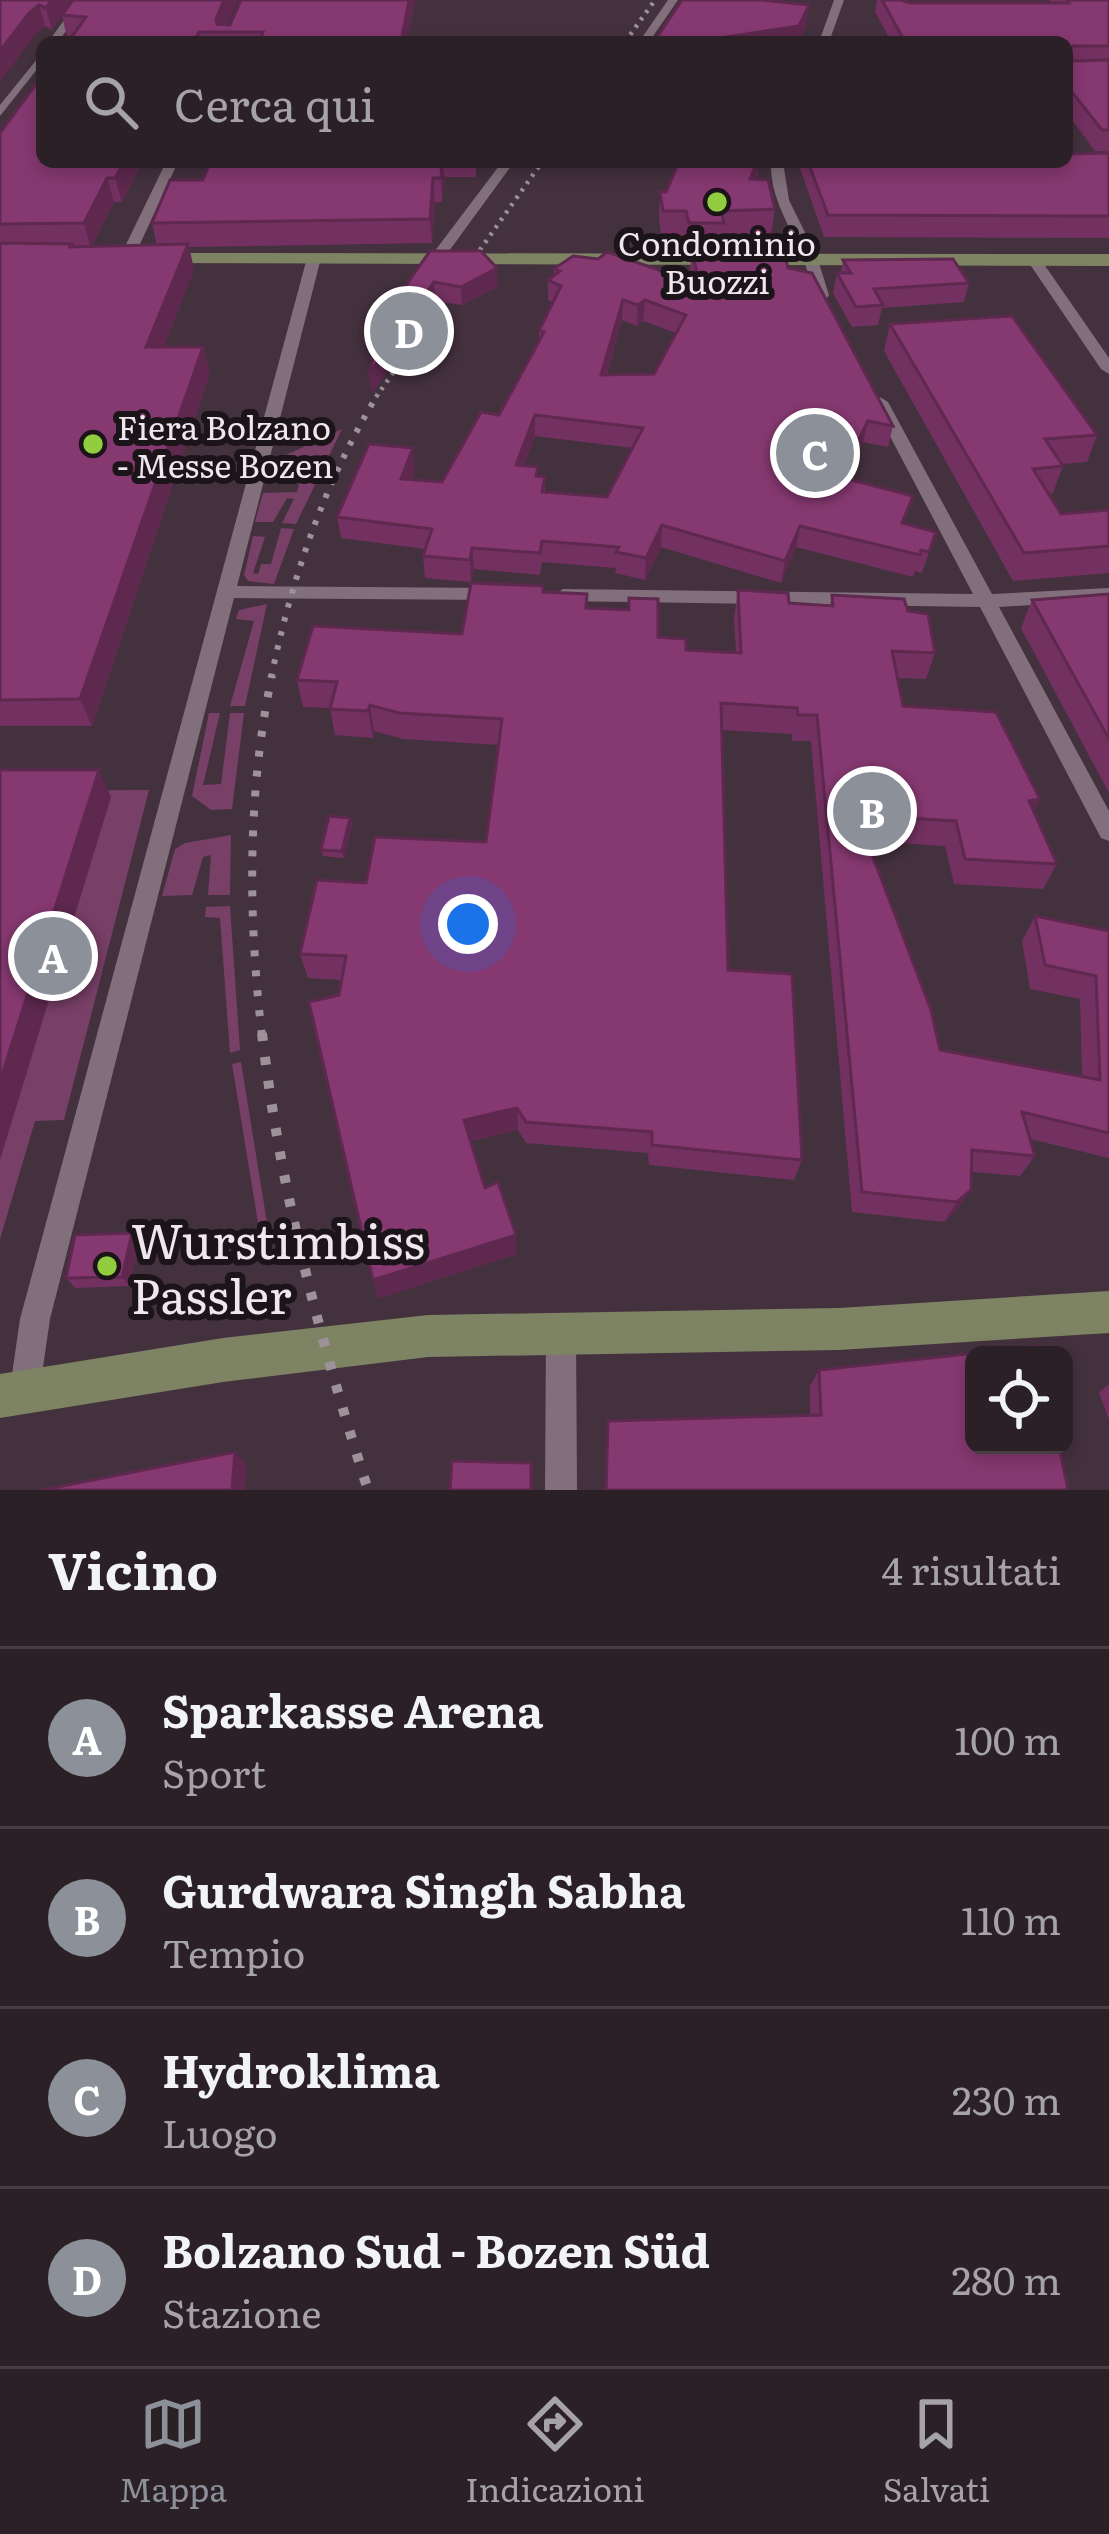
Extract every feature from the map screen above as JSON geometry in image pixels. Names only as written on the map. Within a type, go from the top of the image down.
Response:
[{"type":"main road","points":[[103,259],[1109,260]]},
{"type":"main road","points":[[12,1396],[223,1360],[428,1336],[839,1329],[1109,1312]]},
{"type":"street","points":[[57,36],[84,0]]},
{"type":"street","points":[[648,36],[673,0]]},
{"type":"street","points":[[826,36],[839,0]]},
{"type":"street","points":[[0,113],[36,66]]},
{"type":"street","points":[[126,259],[169,168]]},
{"type":"street","points":[[436,259],[504,168]]},
{"type":"street","points":[[778,168],[784,206],[835,318]]},
{"type":"street","points":[[12,1396],[314,258]]},
{"type":"street","points":[[1034,260],[1109,369]]},
{"type":"street","points":[[868,379],[1109,832]]},
{"type":"street","points":[[227,592],[522,594]]},
{"type":"street","points":[[544,595],[988,601],[1109,594]]},
{"type":"street","points":[[561,1333],[561,1490]]},
{"type":"shaded area","points":[[0,0],[1109,0],[1109,1490],[0,1490]]},
{"type":"shaded area","points":[[342,429],[296,524],[282,523],[294,499],[287,498],[273,522],[255,522],[263,493],[297,492],[304,467],[272,466],[273,461]]},
{"type":"shaded area","points":[[281,528],[294,529],[274,584],[248,581],[244,575],[253,536],[265,537],[253,573],[258,574],[261,564],[271,564]]},
{"type":"shaded area","points":[[267,604],[245,706],[230,706],[254,621],[236,619],[239,610]]},
{"type":"shaded area","points":[[209,713],[220,713],[203,785],[221,784],[230,713],[244,713],[232,809],[211,810],[192,796]]},
{"type":"shaded area","points":[[149,790],[64,1120],[35,1121],[0,1239],[0,791]]},
{"type":"shaded area","points":[[231,835],[230,895],[208,895],[211,855],[203,857],[192,895],[162,896],[175,849]]},
{"type":"shaded area","points":[[230,906],[240,1050],[230,1053],[220,918],[205,917],[206,907]]},
{"type":"shaded area","points":[[241,1062],[269,1235],[261,1241],[232,1064]]},
{"type":"building","points":[[0,0],[52,0],[46,8],[39,5],[29,13],[0,51]]},
{"type":"building","points":[[73,0],[224,0],[217,24],[230,25],[241,0],[409,0],[402,36],[199,32],[197,36],[72,36],[86,17],[62,15]]},
{"type":"building","points":[[682,0],[809,5],[799,26],[733,36],[658,36]]},
{"type":"building","points":[[882,0],[1109,0],[1109,46],[1073,46],[1073,36],[902,36]]},
{"type":"building","points":[[1109,60],[1109,130],[1102,130],[1073,94],[1073,61]]},
{"type":"building","points":[[36,84],[36,168],[121,168],[115,178],[107,178],[84,223],[0,224],[0,133]]},
{"type":"building","points":[[1109,153],[1109,216],[828,215],[810,168],[1073,168],[1073,154]]},
{"type":"building","points":[[208,168],[442,168],[441,178],[433,178],[430,219],[152,223],[170,180],[203,180]]},
{"type":"building","points":[[676,168],[755,168],[750,179],[768,180],[775,209],[721,211],[724,223],[689,223],[686,211],[663,211],[660,192],[666,192]]},
{"type":"building","name":"Fiera Bolzano - Messe Bozen","points":[[0,243],[72,244],[70,247],[188,244],[146,347],[203,347],[80,699],[0,700]]},
{"type":"building","points":[[692,250],[728,250],[730,260],[786,259],[788,268],[812,273],[893,426],[868,421],[840,477],[913,496],[902,523],[936,532],[929,552],[921,550],[920,555],[800,526],[785,561],[662,525],[646,558],[616,552],[619,547],[542,541],[540,553],[472,548],[470,560],[423,556],[432,529],[337,517],[369,444],[413,448],[401,479],[442,482],[481,412],[499,415],[544,332],[539,331],[561,286],[548,280],[560,271],[554,269],[573,256],[598,259],[607,252],[699,284]],"holes":[[[623,300],[638,305],[645,300],[686,315],[654,374],[601,375]],[[535,415],[643,428],[607,497],[542,492],[545,477],[536,476],[538,467],[516,465]]]},
{"type":"building","points":[[430,251],[481,251],[497,268],[461,287],[434,282],[369,374],[383,308],[390,308]]},
{"type":"building","points":[[953,259],[969,283],[874,289],[883,305],[856,307],[837,273],[851,273],[843,260]]},
{"type":"building","points":[[1012,316],[1097,435],[1045,439],[1063,466],[1033,469],[1061,514],[1109,510],[1109,546],[1024,553],[890,324]]},
{"type":"building","points":[[471,583],[543,586],[543,592],[587,594],[586,608],[629,610],[629,598],[658,599],[658,637],[686,639],[686,650],[741,653],[738,590],[788,593],[789,603],[833,606],[832,595],[904,599],[908,611],[928,614],[935,653],[892,651],[903,706],[996,712],[1040,799],[1029,801],[1057,864],[965,859],[956,821],[857,815],[931,1010],[940,1050],[1100,1080],[1096,976],[1045,965],[1035,916],[1109,931],[1109,1133],[1022,1112],[1035,1156],[972,1150],[971,1190],[957,1202],[862,1192],[817,715],[798,715],[797,708],[721,703],[728,970],[792,974],[802,1160],[652,1145],[652,1132],[526,1122],[517,1108],[464,1120],[485,1188],[498,1182],[516,1235],[373,1280],[309,1002],[339,995],[346,956],[300,954],[317,880],[366,883],[375,837],[486,842],[502,719],[399,713],[370,705],[368,711],[330,709],[337,682],[297,680],[313,626],[462,634]]},
{"type":"building","points":[[1109,594],[1109,739],[1032,600]]},
{"type":"building","points":[[0,770],[99,770],[0,1081]]},
{"type":"building","points":[[329,816],[350,818],[342,851],[321,850]]},
{"type":"building","name":"Wurstimbiss Passler","points":[[132,1233],[122,1277],[66,1278],[75,1235]]},
{"type":"building","points":[[965,1354],[965,1454],[1061,1454],[1068,1490],[606,1490],[608,1421],[821,1415],[819,1370]]},
{"type":"building","points":[[235,1452],[232,1490],[42,1490]]},
{"type":"building","points":[[452,1461],[531,1463],[531,1490],[450,1490]]},
{"type":"railway","points":[[629,36],[655,0]]},
{"type":"railway","points":[[378,395],[538,168]]},
{"type":"railway","points":[[271,678],[312,532],[341,462],[378,395]]},
{"type":"railway","points":[[262,1036],[252,855],[258,764],[272,675]]},
{"type":"railway","points":[[262,1033],[279,1150],[304,1264],[368,1490]]},
{"type":"place","name":"Condominio Buozzi","points":[[717,202]]},
{"type":"place","name":"Bolzano Sud - Bozen Süd","points":[[409,331]]},
{"type":"place","name":"Fiera Bolzano - Messe Bozen","points":[[93,444]]},
{"type":"place","name":"Hydroklima","points":[[815,453]]},
{"type":"place","name":"Gurdwara Singh Sabha","points":[[872,811]]},
{"type":"place","name":"Sparkasse Arena","points":[[53,956]]},
{"type":"place","name":"Wurstimbiss Passler","points":[[107,1266]]}]
